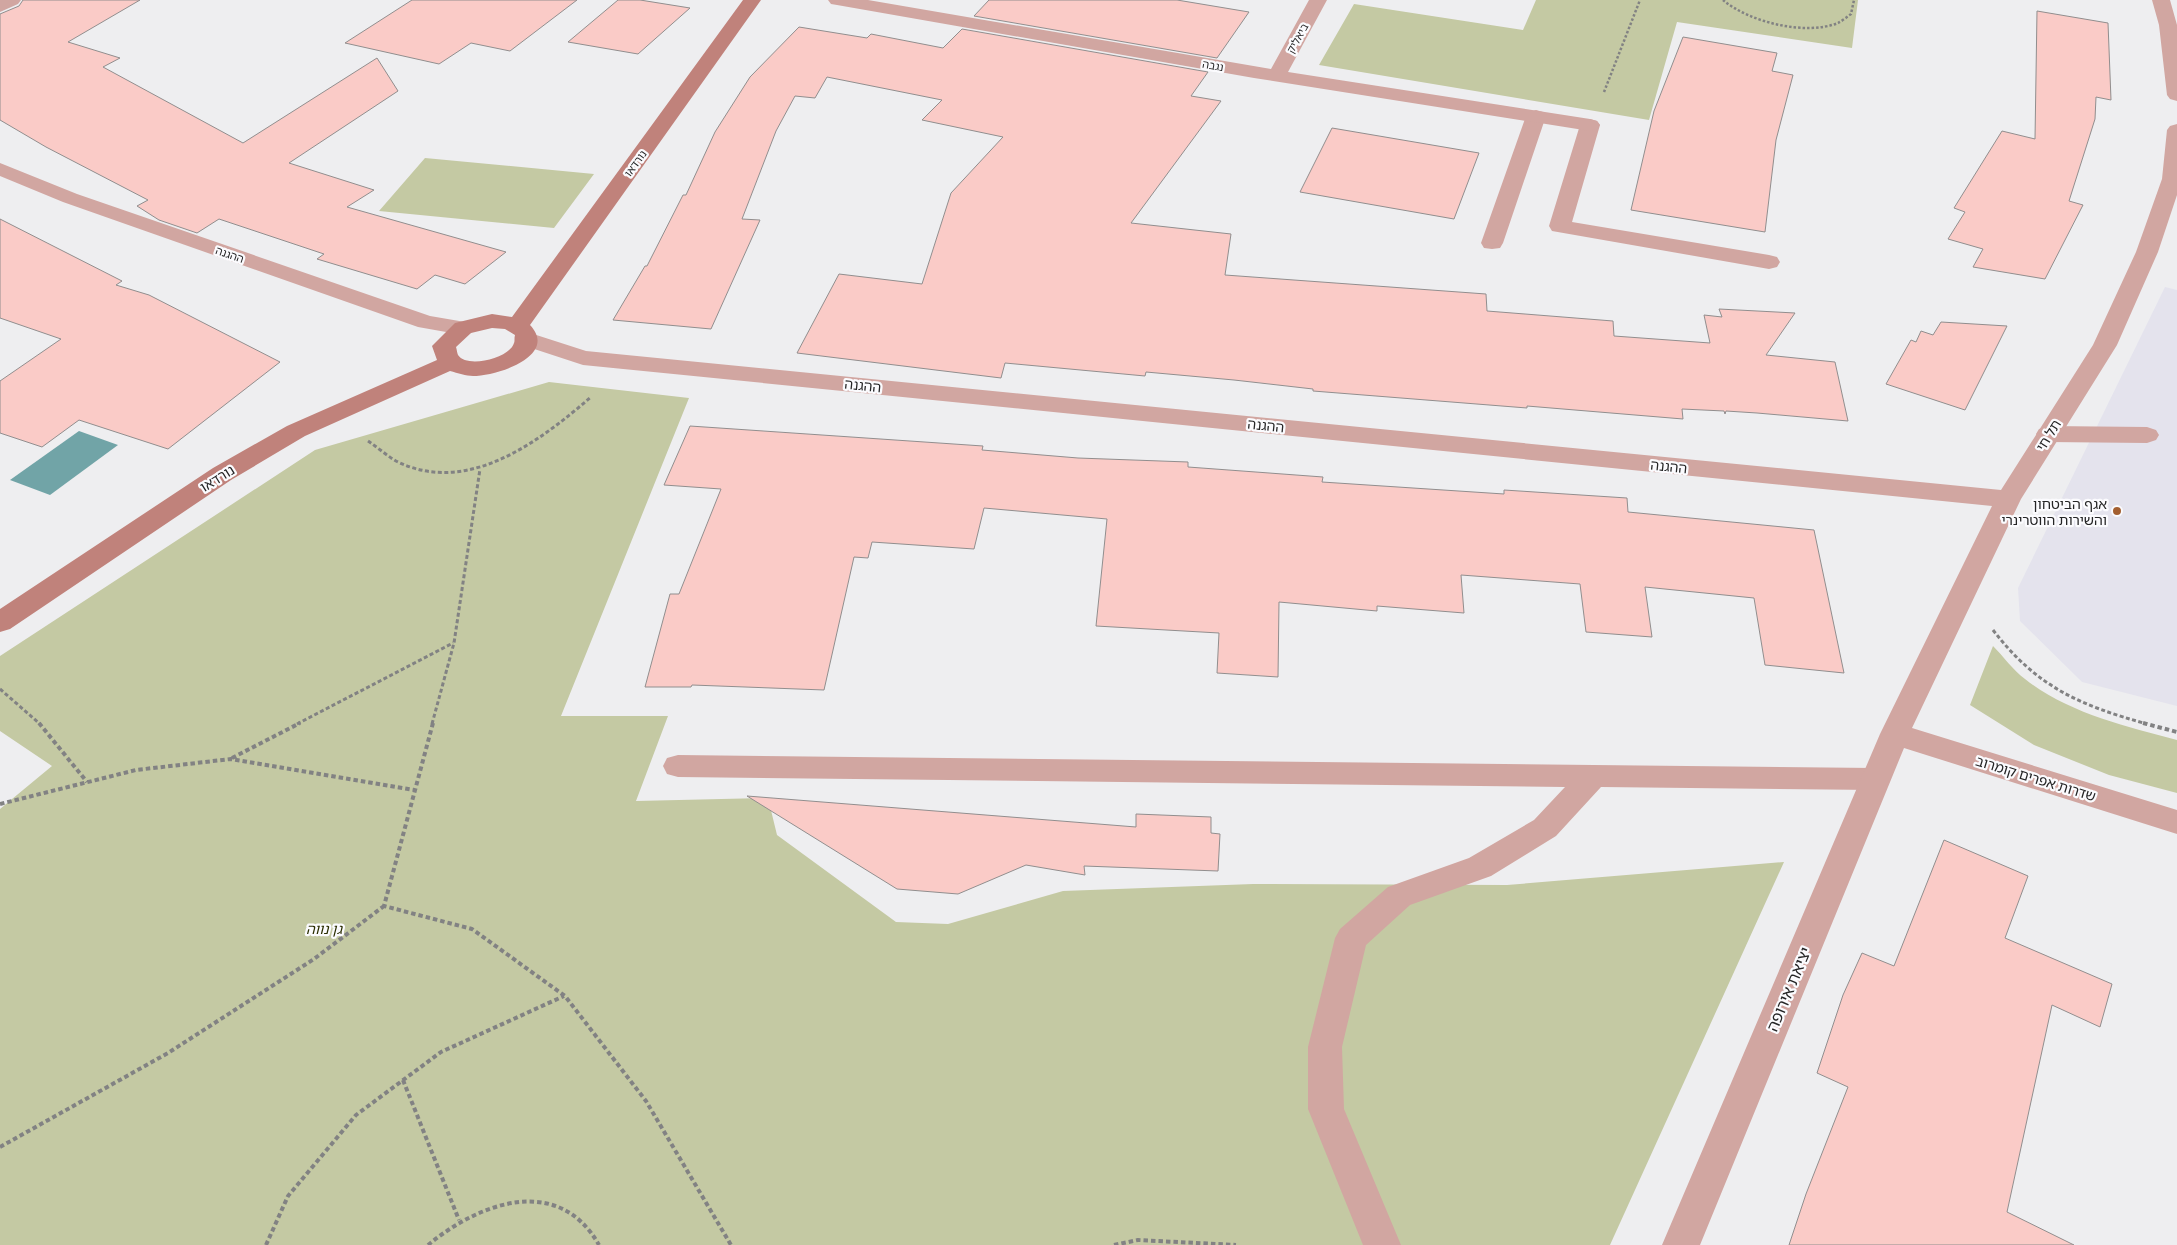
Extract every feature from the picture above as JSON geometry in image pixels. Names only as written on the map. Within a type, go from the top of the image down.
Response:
[{"type":"street","points":[[0,7],[12,0]]},
{"type":"street","name":"נורדאו","points":[[0,622],[222,474],[296,431],[450,363],[473,369],[496,367],[519,354],[526,346],[522,332],[752,0]]},
{"type":"street","name":"נגבה","points":[[837,0],[1277,75],[1590,125]]},
{"type":"street","name":"ביאליק","points":[[1277,75],[1318,0]]},
{"type":"street","points":[[2161,0],[2173,26],[2177,95]]},
{"type":"street","points":[[1492,242],[1536,116]]},
{"type":"street","points":[[1590,125],[1560,226],[1769,262]]},
{"type":"street","name":"תל חי","points":[[1895,734],[2008,499],[2105,344],[2147,252],[2172,179],[2177,130]]},
{"type":"street","name":"ההגנה","points":[[0,169],[70,198],[426,322],[463,328]]},
{"type":"street","points":[[450,363],[444,354],[444,346],[463,328],[492,321],[505,322],[522,332]]},
{"type":"street","name":"ההגנה","points":[[522,332],[583,358],[2008,499]]},
{"type":"street","points":[[2048,434],[2147,434]]},
{"type":"street","name":"יציאת אירופה","points":[[1681,1245],[1895,734]]},
{"type":"street","name":"שדרות אפרים קומרוב","points":[[1895,734],[2177,822]]},
{"type":"street","points":[[678,766],[1875,779]]},
{"type":"street","points":[[1382,1245],[1326,1109],[1325,1047],[1351,938],[1399,896],[1480,867],[1545,828],[1594,776]]},
{"type":"path","points":[[1590,125],[1640,0]]},
{"type":"path","points":[[1723,0],[1733,10],[1763,22],[1806,28],[1826,26],[1844,21],[1855,9],[1854,0]]},
{"type":"path","points":[[364,438],[375,448],[404,466],[434,473],[480,469],[519,452],[567,419],[628,362]]},
{"type":"path","points":[[0,1147],[168,1053],[314,959],[384,906],[454,643],[480,469]]},
{"type":"path","points":[[1969,580],[1983,614],[2002,644],[2032,676],[2068,697],[2111,714],[2177,732]]},
{"type":"path","points":[[231,759],[454,643]]},
{"type":"path","points":[[0,689],[38,722],[87,782]]},
{"type":"path","points":[[0,804],[136,770],[231,759],[414,790]]},
{"type":"path","points":[[384,906],[472,929],[565,996],[646,1101],[731,1245]]},
{"type":"path","points":[[266,1245],[288,1196],[356,1115],[441,1052],[565,996]]},
{"type":"path","points":[[403,1080],[459,1220]]},
{"type":"path","points":[[428,1245],[459,1220],[493,1205],[529,1200],[559,1207],[585,1223],[599,1245]]},
{"type":"path","points":[[1114,1245],[1138,1240],[1236,1245]]},
{"type":"shaded area","name":"אגף הביטחון והשירות הווטרינרי","points":[[2165,287],[2177,290],[2177,706],[2082,682],[2020,621],[2018,588]]},
{"type":"green space","points":[[1536,0],[1858,0],[1852,48],[1677,22],[1649,120],[1319,65],[1354,4],[1523,30]]},
{"type":"green space","points":[[425,158],[594,174],[554,228],[379,211]]},
{"type":"green space","name":"גן נווה","points":[[549,382],[689,398],[561,716],[668,716],[636,801],[768,798],[777,835],[896,922],[948,924],[1063,891],[1253,884],[1507,885],[1784,862],[1610,1245],[0,1245],[0,809],[52,766],[0,731],[0,656],[315,450]]},
{"type":"green space","points":[[1993,646],[2021,675],[2042,691],[2060,701],[2098,717],[2177,740],[2177,793],[2109,775],[2034,745],[1970,705]]},
{"type":"water","points":[[79,431],[118,445],[50,495],[10,480]]},
{"type":"building","points":[[23,0],[140,0],[68,42],[120,58],[103,67],[243,143],[377,58],[398,91],[289,163],[374,190],[347,207],[506,252],[465,284],[435,275],[417,289],[317,259],[324,254],[219,219],[197,233],[159,220],[137,206],[148,200],[46,147],[0,120],[0,14],[19,6]]},
{"type":"building","points":[[412,0],[577,0],[510,51],[471,43],[439,64],[345,43]]},
{"type":"building","points":[[618,0],[640,0],[690,8],[638,54],[568,42]]},
{"type":"building","points":[[989,0],[1177,0],[1249,12],[1217,58],[974,16]]},
{"type":"building","points":[[2037,11],[2108,23],[2111,100],[2096,97],[2095,119],[2069,201],[2083,205],[2045,279],[1973,267],[1983,249],[1948,239],[1965,212],[1954,208],[2002,131],[2035,139]]},
{"type":"building","points":[[799,27],[867,38],[871,34],[943,48],[962,29],[1208,72],[1191,96],[1221,101],[1131,223],[1231,234],[1225,275],[1486,294],[1487,311],[1613,321],[1614,336],[1710,343],[1704,315],[1722,317],[1719,309],[1795,313],[1766,355],[1835,362],[1848,421],[1726,411],[1725,414],[1724,411],[1682,409],[1683,419],[1313,391],[1313,389],[1234,380],[1146,372],[1145,376],[1005,363],[1001,378],[797,353],[839,274],[922,284],[951,193],[1003,137],[922,120],[942,100],[827,77],[815,98],[795,96],[776,131],[742,219],[760,220],[711,329],[613,320],[645,266],[647,266],[683,195],[686,195],[715,132],[750,77]]},
{"type":"building","points":[[1683,37],[1777,53],[1772,71],[1793,75],[1776,140],[1765,232],[1631,210],[1654,111]]},
{"type":"building","points":[[1332,128],[1479,153],[1454,219],[1300,192]]},
{"type":"building","points":[[0,219],[122,281],[116,285],[149,295],[280,362],[168,449],[79,420],[42,447],[0,433],[0,381],[61,339],[0,318]]},
{"type":"building","points":[[1941,322],[2007,326],[1965,410],[1886,384],[1911,340],[1916,342],[1921,331],[1933,335]]},
{"type":"building","points":[[690,426],[983,446],[982,450],[1078,458],[1188,462],[1188,467],[1323,477],[1322,482],[1504,494],[1504,490],[1627,498],[1628,512],[1814,530],[1844,673],[1765,665],[1754,598],[1645,587],[1652,637],[1586,632],[1580,584],[1461,575],[1464,613],[1377,606],[1377,611],[1279,602],[1278,677],[1217,673],[1219,633],[1096,626],[1107,519],[984,508],[974,549],[872,542],[868,558],[854,557],[824,690],[692,685],[691,687],[645,687],[670,594],[679,594],[721,489],[664,485]]},
{"type":"building","points":[[747,796],[1136,827],[1136,814],[1211,817],[1211,833],[1220,834],[1218,871],[1084,866],[1085,875],[1026,865],[958,894],[897,889]]},
{"type":"building","points":[[1944,840],[2028,876],[2005,938],[2112,984],[2100,1027],[2052,1005],[2007,1212],[2074,1245],[1789,1245],[1806,1194],[1848,1087],[1817,1073],[1843,995],[1862,953],[1894,966]]},
{"type":"place","name":"אגף הביטחון והשירות הווטרינרי","points":[[2117,511]]}]
